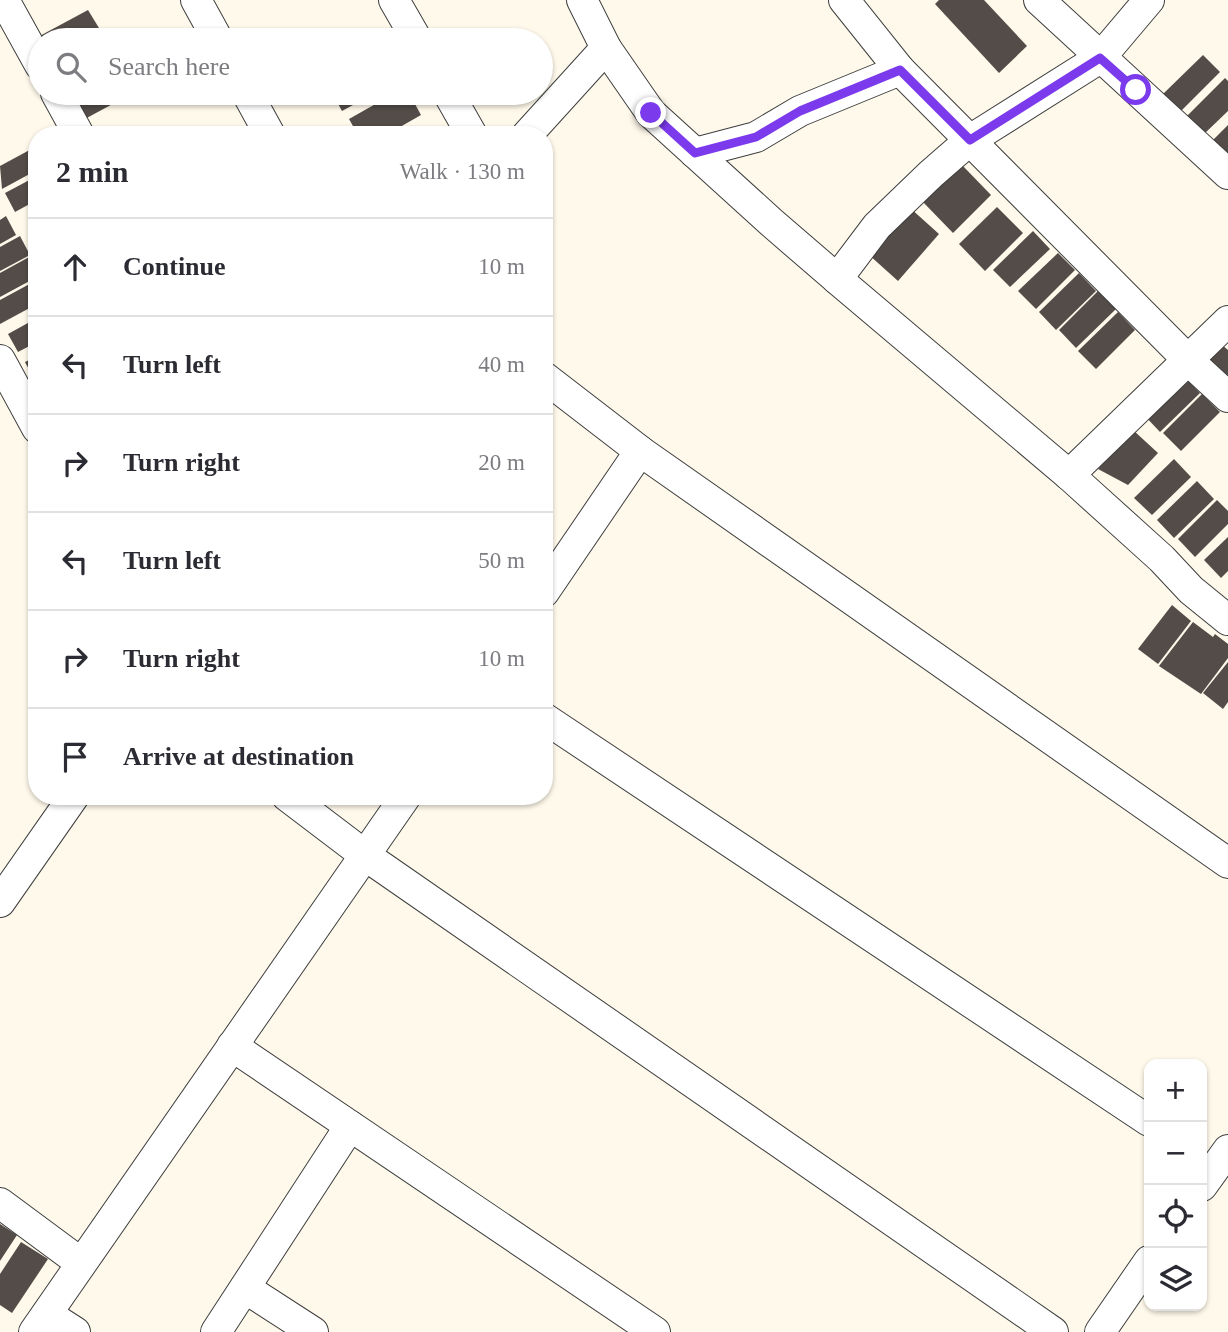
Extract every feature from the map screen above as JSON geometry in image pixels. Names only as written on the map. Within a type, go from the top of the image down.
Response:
[{"type":"street","points":[[4,0],[28,43]]},
{"type":"street","points":[[196,0],[211,28]]},
{"type":"street","points":[[394,0],[410,28]]},
{"type":"street","points":[[582,0],[606,48],[651,113],[837,279],[1069,475],[1162,559],[1191,590],[1228,620]]},
{"type":"street","points":[[844,0],[900,70],[1228,397]]},
{"type":"street","points":[[1039,0],[1228,174]]},
{"type":"street","points":[[837,279],[877,226],[931,174],[970,140],[1100,58],[1149,0]]},
{"type":"street","points":[[535,126],[606,48]]},
{"type":"street","points":[[695,153],[756,137],[800,111],[900,70]]},
{"type":"street","points":[[63,105],[74,126]]},
{"type":"street","points":[[254,105],[265,126]]},
{"type":"street","points":[[455,105],[467,126]]},
{"type":"street","points":[[1069,475],[1228,321]]},
{"type":"street","points":[[0,360],[28,411]]},
{"type":"street","points":[[553,384],[640,451],[1228,863]]},
{"type":"street","points":[[553,579],[640,451]]},
{"type":"street","points":[[553,724],[1144,1118]]},
{"type":"street","points":[[0,902],[68,805]]},
{"type":"street","points":[[299,805],[366,856],[1053,1332]]},
{"type":"street","points":[[75,1332],[41,1323],[400,805]]},
{"type":"street","points":[[232,1046],[655,1332]]},
{"type":"street","points":[[216,1332],[350,1126]]},
{"type":"street","points":[[0,1203],[81,1263]]},
{"type":"street","points":[[1100,1332],[1144,1268]]},
{"type":"street","points":[[245,1288],[313,1332]]},
{"type":"building","points":[[939,0],[984,0],[1027,46],[999,73],[935,4]]},
{"type":"building","points":[[88,10],[99,28],[55,28]]},
{"type":"building","points":[[1203,55],[1220,72],[1181,111],[1163,94]]},
{"type":"building","points":[[1225,78],[1228,81],[1228,111],[1203,135],[1186,117]]},
{"type":"building","points":[[75,105],[111,105],[83,120]]},
{"type":"building","points":[[339,105],[353,105],[342,111]]},
{"type":"building","points":[[374,105],[416,105],[421,115],[402,126],[353,126],[349,119]]},
{"type":"building","points":[[1228,125],[1228,158],[1212,141]]},
{"type":"building","points":[[28,151],[28,175],[2,189],[0,166]]},
{"type":"building","points":[[961,164],[991,195],[953,233],[923,202]]},
{"type":"building","points":[[28,181],[28,205],[15,212],[5,193]]},
{"type":"building","points":[[909,207],[939,234],[898,281],[868,254]]},
{"type":"building","points":[[997,207],[1023,233],[985,271],[959,244]]},
{"type":"building","points":[[6,216],[16,235],[0,244],[0,220]]},
{"type":"building","points":[[1033,231],[1050,249],[1010,287],[993,270]]},
{"type":"building","points":[[20,236],[28,256],[0,271],[0,247]]},
{"type":"building","points":[[1058,253],[1075,270],[1036,309],[1018,291]]},
{"type":"building","points":[[28,258],[28,282],[0,297],[0,273]]},
{"type":"building","points":[[1079,273],[1096,291],[1056,330],[1039,312]]},
{"type":"building","points":[[28,285],[28,309],[0,324],[0,300]]},
{"type":"building","points":[[1098,291],[1116,309],[1076,348],[1059,330]]},
{"type":"building","points":[[1118,312],[1135,330],[1096,369],[1078,351]]},
{"type":"building","points":[[28,323],[28,347],[18,352],[8,334]]},
{"type":"building","points":[[1222,345],[1228,350],[1228,383],[1206,363]]},
{"type":"building","points":[[1182,375],[1200,393],[1160,432],[1143,414]]},
{"type":"building","points":[[1202,394],[1220,412],[1181,451],[1163,433]]},
{"type":"building","points":[[1133,430],[1158,453],[1128,485],[1098,469]]},
{"type":"building","points":[[1174,459],[1191,477],[1152,515],[1134,498]]},
{"type":"building","points":[[1197,481],[1214,499],[1174,538],[1157,520]]},
{"type":"building","points":[[1217,500],[1228,511],[1228,524],[1195,557],[1178,539]]},
{"type":"building","points":[[1228,537],[1228,571],[1221,578],[1204,560]]},
{"type":"building","points":[[1172,605],[1191,621],[1158,664],[1138,649]]},
{"type":"building","points":[[1193,622],[1228,644],[1228,658],[1201,694],[1159,666]]},
{"type":"building","points":[[1228,662],[1228,702],[1223,709],[1203,693]]},
{"type":"building","points":[[0,1224],[17,1235],[0,1261]]},
{"type":"building","points":[[21,1242],[48,1259],[12,1313],[0,1305],[0,1274]]},
{"type":"route","points":[[651,113],[695,153],[756,137],[800,111],[900,70],[970,140],[1100,58],[1136,90]]}]
